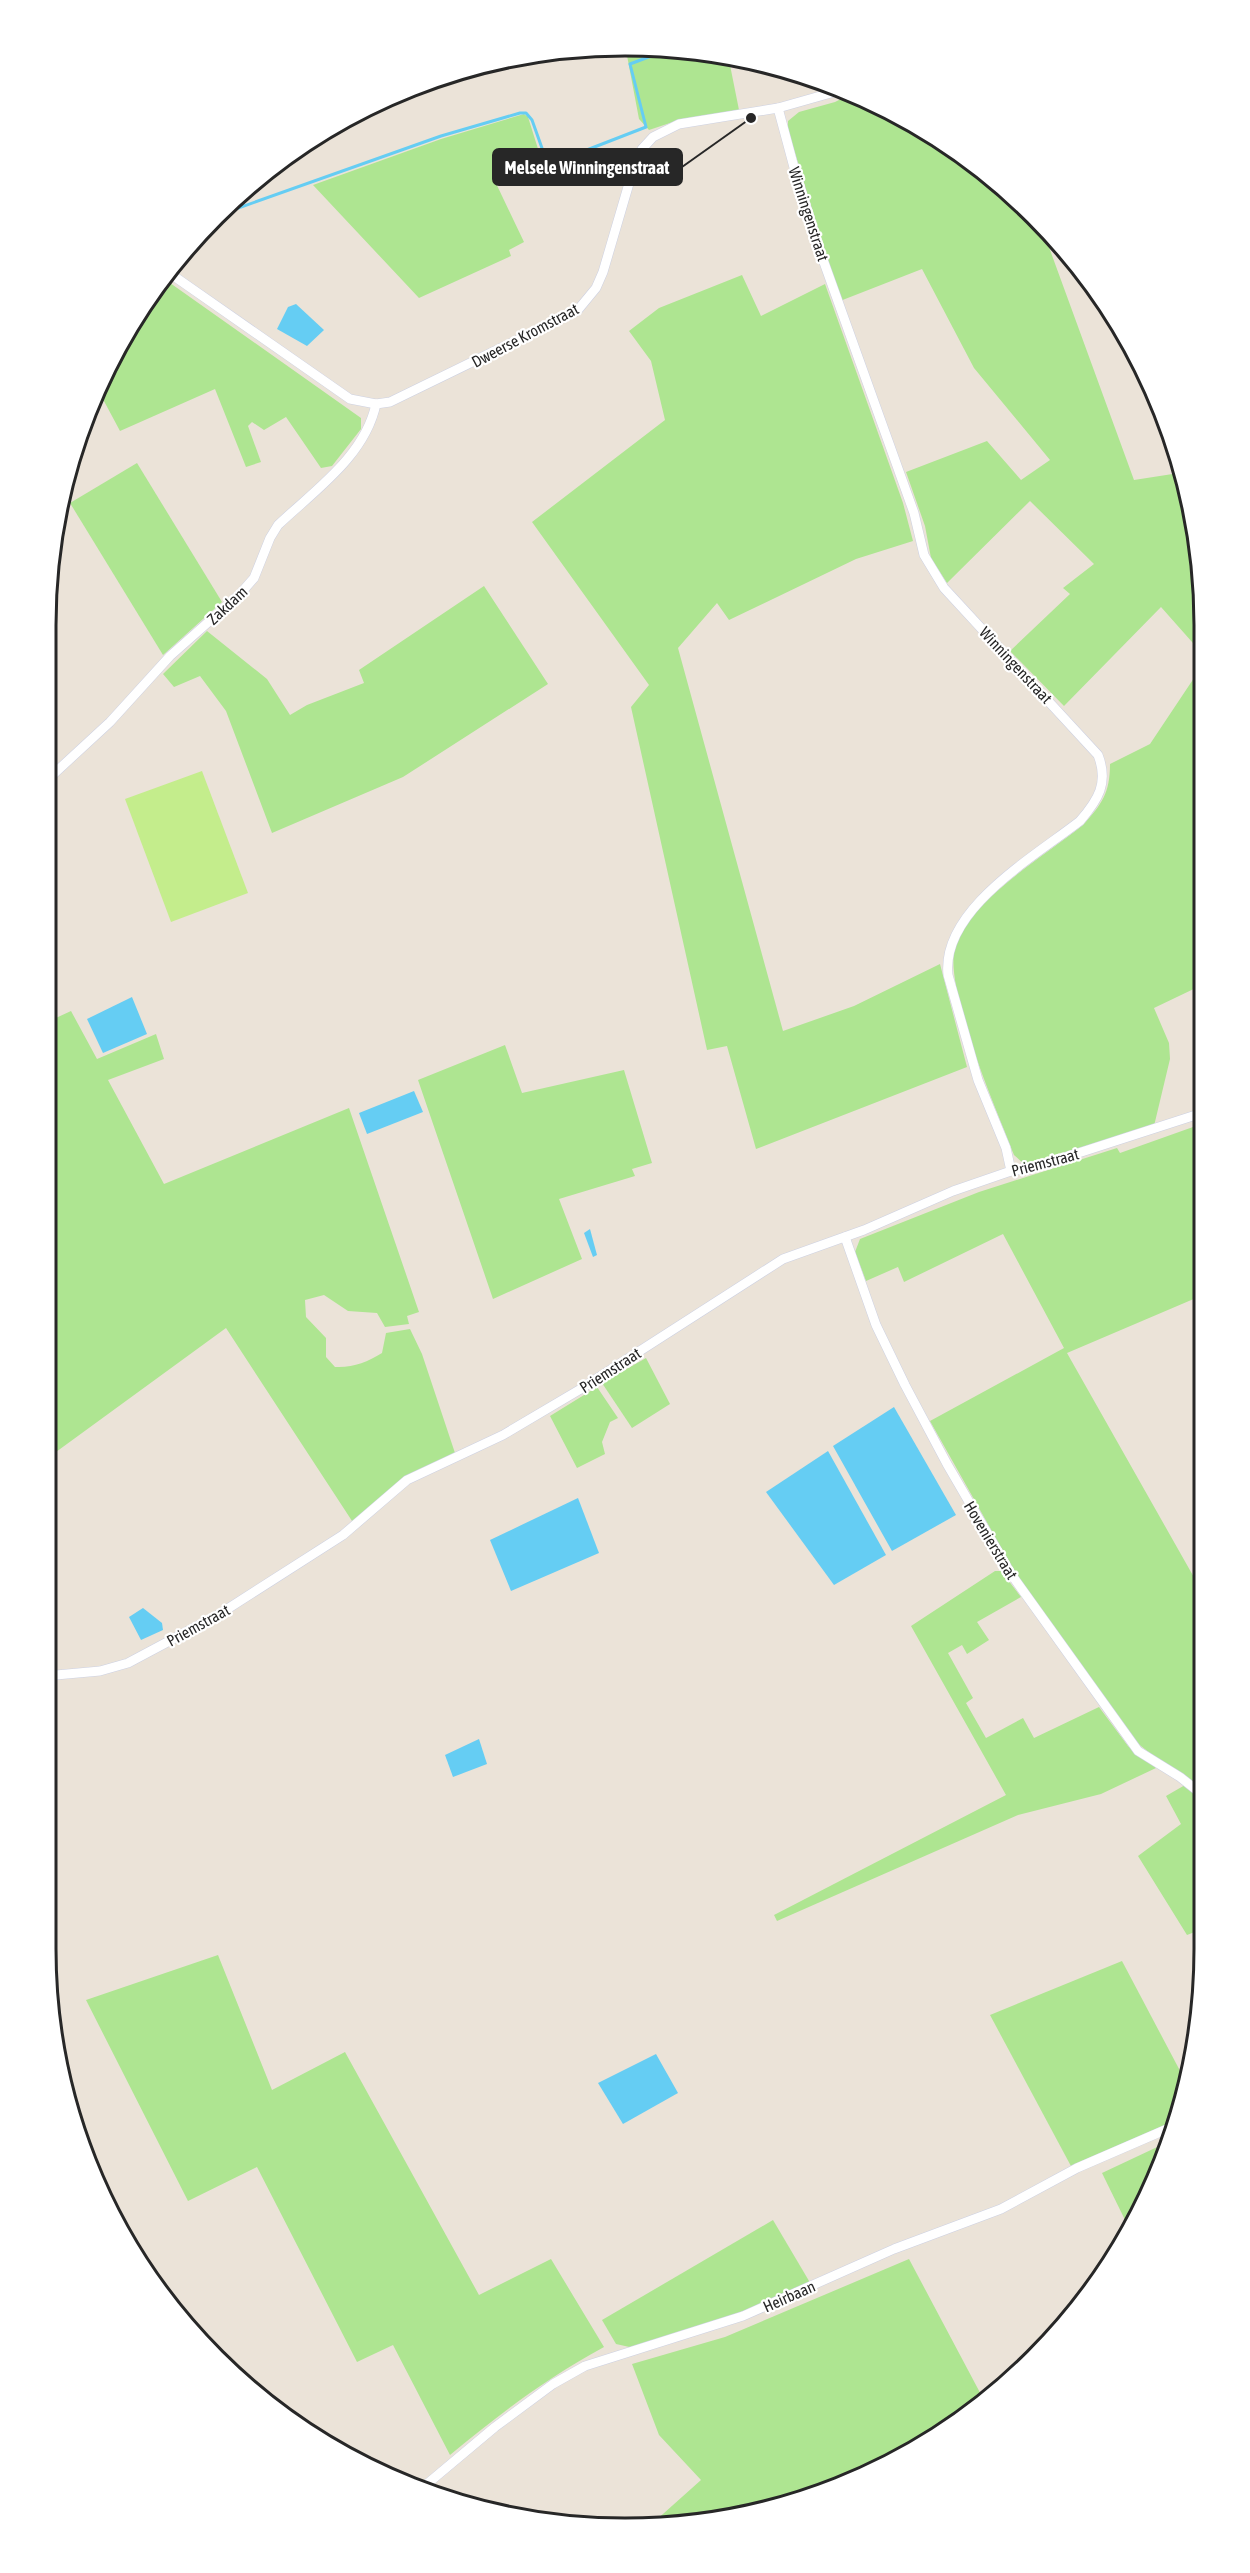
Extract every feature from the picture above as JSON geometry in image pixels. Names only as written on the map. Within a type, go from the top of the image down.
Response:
[{"type":"street","name":"Dweerse Kromstraat","points":[[376,404],[406,396],[577,311],[596,288],[635,163],[642,149],[654,137],[679,124],[778,108],[829,94]]},
{"type":"street","name":"Winningenstraat","points":[[778,108],[821,254],[914,513],[930,568],[944,588],[1098,754],[1103,767],[1101,791],[1093,806],[1080,821],[987,894],[955,933],[946,961],[978,1080],[1006,1148],[1011,1171]]},
{"type":"street","points":[[174,276],[341,393],[363,403],[376,404]]},
{"type":"street","name":"Zakdam","points":[[56,772],[110,722],[170,657],[240,594],[254,578],[270,538],[278,525],[358,447],[372,422],[376,404]]},
{"type":"street","name":"Priemstraat","points":[[56,1675],[100,1671],[128,1663],[218,1615],[343,1535],[407,1480],[511,1430],[579,1390],[783,1259],[845,1237],[931,1199],[1011,1171],[1032,1168],[1194,1116]]},
{"type":"street","name":"Hovenierstraat","points":[[845,1237],[876,1325],[905,1385],[947,1464],[1011,1574],[1130,1742],[1150,1760],[1194,1788]]},
{"type":"street","name":"Heirbaan","points":[[429,2482],[511,2415],[553,2384],[585,2366],[743,2316],[894,2249],[1001,2209],[1077,2168],[1164,2130]]},
{"type":"green space","points":[[627,56],[699,60],[730,65],[739,110],[682,119],[649,130],[639,119]]},
{"type":"green space","points":[[842,99],[877,114],[941,151],[1000,197],[1028,222],[1048,244],[1134,480],[1174,474],[1190,551],[1194,644],[1161,607],[1064,706],[1010,651],[1070,594],[1063,588],[1094,564],[1030,501],[947,583],[931,558],[925,526],[906,472],[987,441],[1021,480],[1050,460],[974,368],[922,269],[840,301],[788,130],[788,121],[799,112]]},
{"type":"green space","points":[[524,114],[528,117],[539,152],[493,177],[524,242],[509,250],[511,256],[419,298],[313,185],[441,139]]},
{"type":"green space","points":[[742,275],[761,316],[825,284],[903,503],[913,541],[856,559],[729,620],[717,603],[678,648],[783,1031],[854,1006],[940,964],[967,1067],[756,1149],[727,1046],[707,1050],[631,707],[649,685],[532,522],[665,420],[651,361],[629,331],[659,308]]},
{"type":"green space","points":[[170,283],[361,418],[361,429],[332,466],[321,468],[286,417],[264,430],[252,422],[248,426],[261,462],[246,467],[215,389],[120,431],[103,399],[132,340]]},
{"type":"green space","points":[[137,463],[222,602],[163,655],[70,503]]},
{"type":"green space","points":[[484,586],[548,684],[403,777],[272,833],[226,711],[200,676],[174,687],[163,674],[207,631],[267,679],[290,715],[307,705],[364,683],[359,670]]},
{"type":"green space","points":[[1194,678],[1194,989],[1154,1008],[1169,1043],[1170,1059],[1154,1126],[1024,1164],[1014,1155],[983,1077],[962,1012],[955,981],[953,956],[958,937],[982,905],[998,890],[1083,825],[1104,798],[1110,764],[1150,744]]},
{"type":"green space","points":[[202,771],[248,893],[171,922],[125,799]]},
{"type":"green space","points":[[71,1011],[97,1059],[156,1034],[164,1059],[108,1080],[164,1184],[349,1108],[419,1312],[407,1316],[409,1324],[385,1327],[377,1313],[348,1311],[324,1295],[305,1300],[306,1317],[326,1338],[326,1357],[335,1367],[360,1364],[371,1359],[382,1353],[386,1333],[410,1329],[422,1354],[455,1453],[401,1479],[354,1524],[226,1328],[56,1452],[56,1018]]},
{"type":"green space","points":[[505,1045],[522,1093],[624,1070],[652,1163],[632,1169],[635,1176],[559,1199],[582,1259],[493,1299],[418,1080]]},
{"type":"green space","points":[[1193,1127],[1194,1129],[1194,1299],[1067,1353],[1194,1577],[1194,1783],[1133,1739],[1016,1574],[930,1421],[1064,1348],[1003,1234],[904,1282],[898,1267],[866,1281],[855,1252],[860,1239],[979,1192],[1117,1148],[1120,1153]]},
{"type":"green space","points":[[646,1358],[670,1404],[632,1428],[602,1383]]},
{"type":"green space","points":[[597,1387],[618,1418],[610,1422],[602,1442],[605,1454],[577,1468],[550,1416]]},
{"type":"green space","points":[[995,1571],[1001,1571],[1021,1597],[977,1622],[989,1640],[967,1654],[962,1645],[948,1653],[973,1698],[966,1703],[986,1738],[1023,1718],[1034,1738],[1099,1707],[1128,1746],[1156,1768],[1101,1794],[1018,1815],[777,1921],[774,1915],[1006,1795],[911,1626]]},
{"type":"green space","points":[[1185,1785],[1194,1794],[1194,1932],[1187,1935],[1138,1856],[1181,1824],[1166,1796]]},
{"type":"green space","points":[[218,1955],[272,2090],[345,2052],[479,2295],[551,2259],[604,2347],[524,2397],[450,2455],[393,2345],[357,2362],[257,2167],[188,2201],[86,2000]]},
{"type":"green space","points":[[1122,1961],[1181,2072],[1165,2127],[1072,2168],[990,2015]]},
{"type":"green space","points":[[1158,2147],[1125,2220],[1102,2173]]},
{"type":"green space","points":[[773,2220],[812,2286],[770,2304],[634,2348],[616,2344],[602,2320]]},
{"type":"green space","points":[[909,2259],[980,2393],[941,2422],[910,2441],[843,2474],[808,2487],[736,2507],[661,2516],[701,2480],[659,2435],[632,2364],[725,2337]]},
{"type":"water","points":[[296,304],[324,330],[307,346],[277,329],[288,307]]},
{"type":"water","points":[[132,997],[147,1034],[103,1053],[87,1019]]},
{"type":"water","points":[[414,1091],[423,1112],[367,1134],[359,1113]]},
{"type":"water","points":[[590,1229],[597,1255],[593,1257],[584,1233]]},
{"type":"water","points":[[894,1407],[956,1515],[892,1551],[833,1446]]},
{"type":"water","points":[[828,1451],[886,1555],[834,1585],[766,1492]]},
{"type":"water","points":[[578,1498],[599,1553],[511,1591],[490,1540]]},
{"type":"water","points":[[143,1608],[162,1623],[163,1630],[141,1640],[129,1617]]},
{"type":"water","points":[[479,1739],[487,1764],[453,1777],[445,1755]]},
{"type":"water","points":[[656,2054],[678,2093],[623,2124],[598,2083]]},
{"type":"waterway","points":[[237,208],[441,136],[520,113],[526,113],[532,120],[548,165],[646,127],[630,64],[650,57]]},
{"type":"place","name":"Melsele Winningenstraat","points":[[751,118]]}]
